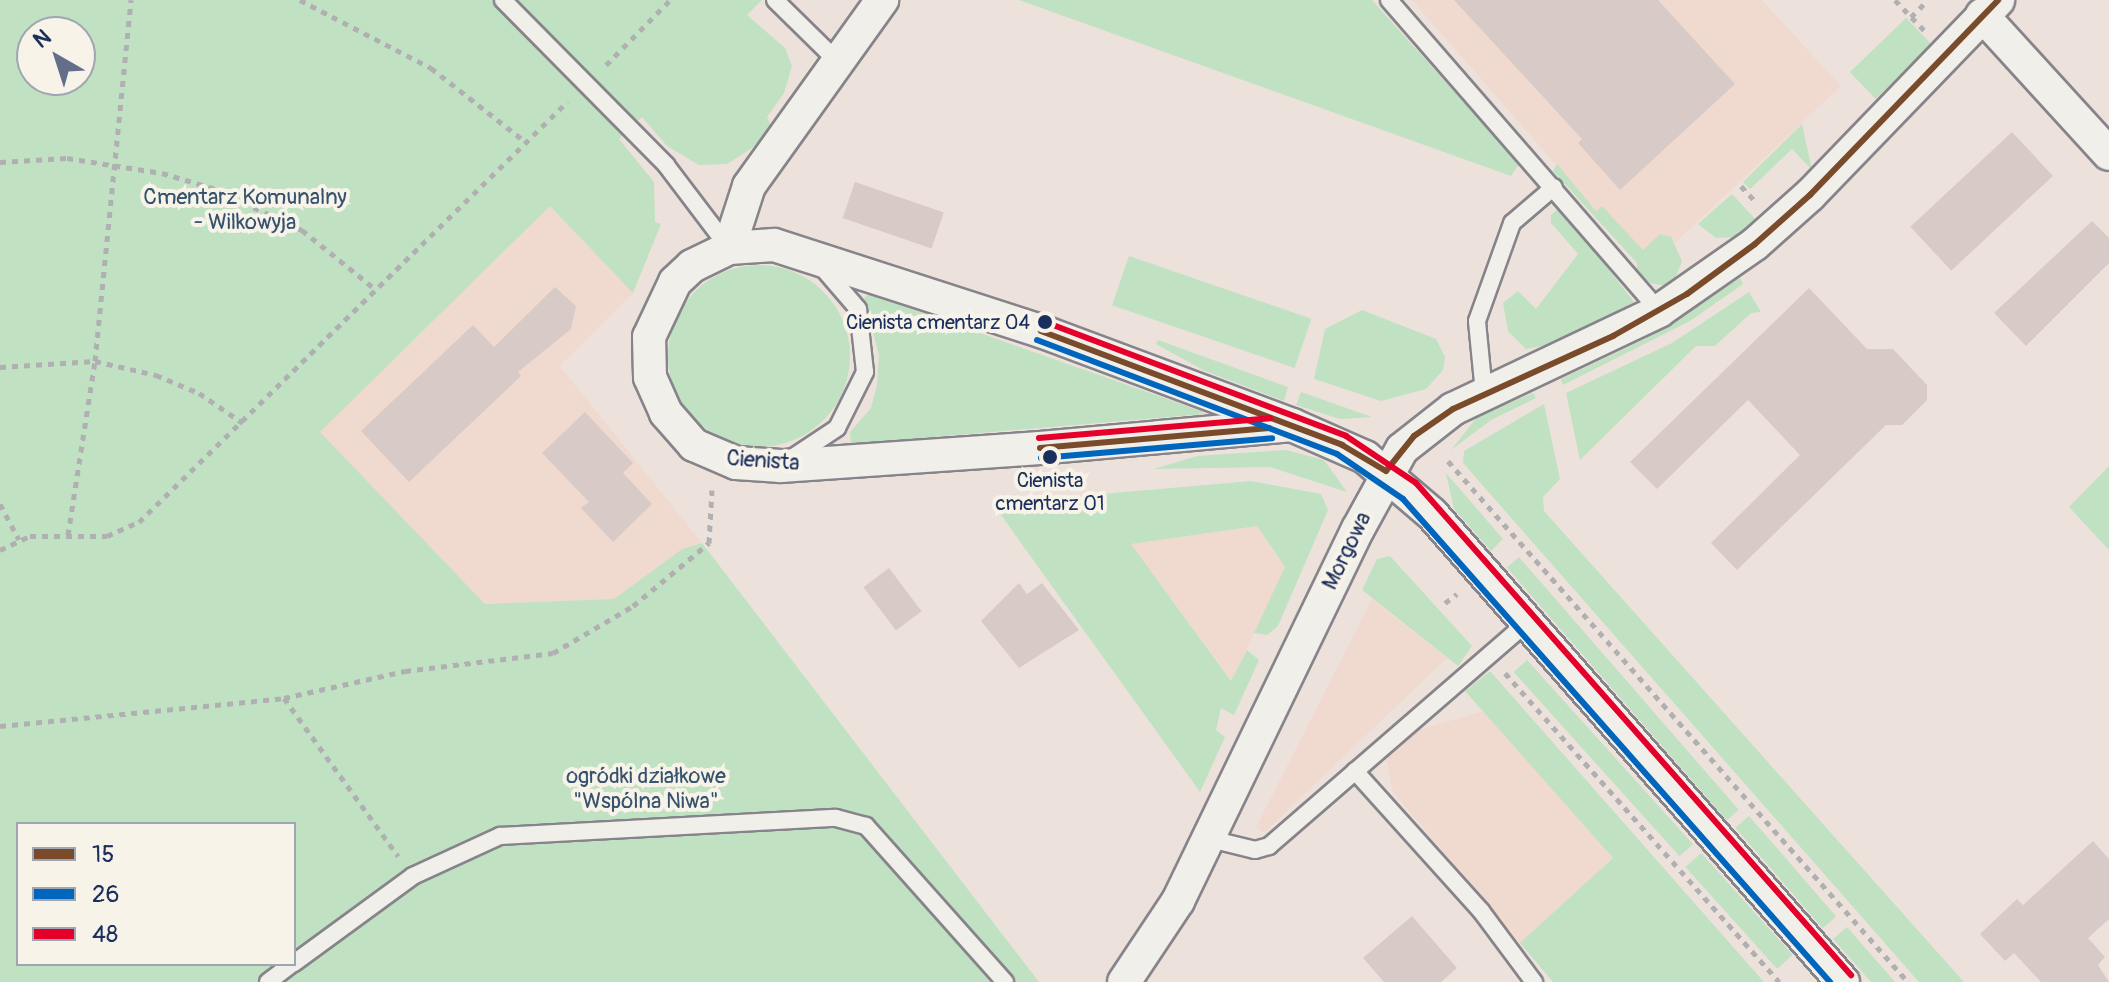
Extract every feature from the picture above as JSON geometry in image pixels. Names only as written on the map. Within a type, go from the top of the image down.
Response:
[{"type":"street","points":[[729,248],[749,186],[836,60],[882,0]]},
{"type":"street","points":[[1990,8],[2109,154]]},
{"type":"street","name":"Morgowa","points":[[1124,982],[1148,952],[1210,839],[1386,471],[1414,436],[1484,393],[1659,311],[1755,244],[1810,195],[1990,8]]},
{"type":"street","name":"Cienista","points":[[1292,425],[781,466],[714,457],[694,445],[666,413],[648,359],[654,320],[675,282],[692,266],[729,248],[774,245],[810,253],[1041,331],[1292,425],[1342,445],[1386,471],[1432,514],[1843,982]]},
{"type":"lane","points":[[503,0],[666,165],[729,248]]},
{"type":"lane","points":[[775,0],[836,60]]},
{"type":"lane","points":[[1389,0],[1659,311]]},
{"type":"lane","points":[[1484,393],[1477,321],[1512,223],[1554,187]]},
{"type":"lane","points":[[781,466],[837,428],[865,372],[858,309],[810,253]]},
{"type":"lane","points":[[1210,839],[1261,850],[1526,623]]},
{"type":"lane","points":[[1355,771],[1481,911],[1534,982]]},
{"type":"lane","points":[[296,961],[413,876],[500,836],[836,818],[866,826],[1005,982]]},
{"type":"lane","points":[[268,982],[289,966]]},
{"type":"path","points":[[68,535],[95,361],[111,165],[131,0]]},
{"type":"path","points":[[300,0],[431,68],[523,140]]},
{"type":"path","points":[[0,550],[19,539],[124,532],[243,423],[523,140],[587,85],[670,0]]},
{"type":"path","points":[[1895,0],[1909,15],[1928,0]]},
{"type":"path","points":[[0,162],[67,158],[162,173],[257,207],[302,230],[375,289]]},
{"type":"path","points":[[0,367],[95,361],[156,375],[199,393],[243,423]]},
{"type":"path","points":[[0,726],[284,698],[405,671],[553,653],[633,606],[709,543],[714,457]]},
{"type":"path","points":[[1448,461],[1908,982]]},
{"type":"path","points":[[0,504],[19,539]]},
{"type":"path","points":[[1489,654],[1779,982]]},
{"type":"path","points":[[284,698],[413,876]]},
{"type":"shaded area","points":[[1412,0],[1762,0],[1841,86],[1676,242],[1633,253]]},
{"type":"shaded area","points":[[550,206],[633,293],[560,366],[702,543],[682,549],[614,599],[485,604],[319,432]]},
{"type":"shaded area","points":[[1257,526],[1285,568],[1232,681],[1131,544]]},
{"type":"shaded area","points":[[1372,599],[1447,658],[1264,833],[1256,827]]},
{"type":"shaded area","points":[[1484,711],[1613,858],[1520,943],[1393,792],[1385,755],[1414,731]]},
{"type":"green space","points":[[0,0],[762,0],[747,15],[785,48],[792,66],[784,93],[767,117],[772,128],[752,148],[727,164],[699,165],[667,146],[642,117],[619,139],[654,182],[655,222],[661,224],[633,293],[550,206],[320,432],[485,604],[614,599],[682,549],[702,543],[1039,982],[0,982]]},
{"type":"green space","points":[[1019,0],[1372,0],[1519,164],[1511,176]]},
{"type":"green space","points":[[1906,18],[1932,45],[1876,99],[1850,72]]},
{"type":"green space","points":[[1802,124],[1812,170],[1792,149],[1750,189],[1743,182]]},
{"type":"green space","points":[[1557,164],[1596,211],[1602,206],[1643,250],[1660,234],[1671,237],[1682,261],[1674,281],[1666,286],[1650,283],[1637,270],[1637,263],[1553,171]]},
{"type":"green space","points":[[1732,194],[1756,220],[1735,237],[1716,238],[1698,224]]},
{"type":"green space","points":[[1560,207],[1634,302],[1560,342],[1526,349],[1508,331],[1503,303],[1518,291],[1536,309],[1578,254],[1551,223],[1551,215]]},
{"type":"green space","points":[[1129,256],[1311,319],[1295,368],[1112,305]]},
{"type":"green space","points":[[759,265],[777,266],[794,272],[824,291],[843,321],[849,338],[849,374],[843,391],[824,421],[794,440],[777,446],[759,447],[741,446],[724,440],[694,421],[675,391],[669,374],[668,356],[669,338],[675,321],[694,291],[724,272],[741,266]]},
{"type":"green space","points":[[1740,278],[1743,284],[1690,321],[1563,385],[1561,379],[1645,339]]},
{"type":"green space","points":[[1749,292],[1761,312],[1751,313],[1715,346],[1696,346],[1580,460],[1566,393],[1672,343]]},
{"type":"green space","points":[[869,294],[1204,414],[851,444],[850,432],[871,408],[877,385],[879,355],[864,298]]},
{"type":"green space","points":[[1362,310],[1436,339],[1445,357],[1443,370],[1426,389],[1381,401],[1314,379],[1325,329]]},
{"type":"green space","points":[[1158,340],[1288,387],[1284,401],[1205,371],[1156,344]]},
{"type":"green space","points":[[1301,392],[1372,417],[1340,419],[1296,405]]},
{"type":"green space","points":[[1533,393],[1536,398],[1491,420],[1451,450],[1478,416]]},
{"type":"green space","points":[[1544,404],[1560,479],[1543,497],[1544,511],[1964,982],[1919,982],[1463,463],[1464,451]]},
{"type":"green space","points":[[1286,450],[1324,460],[1347,492],[1270,467],[1154,469],[1197,456]]},
{"type":"green space","points":[[2109,466],[2109,550],[2069,507]]},
{"type":"green space","points":[[1446,473],[1503,539],[1491,551],[1454,509]]},
{"type":"green space","points":[[1251,481],[1321,494],[1328,510],[1278,626],[1267,635],[1254,633],[1285,567],[1257,526],[1131,544],[1231,681],[1247,650],[1259,660],[1234,715],[1221,708],[1216,730],[1225,737],[1200,792],[1001,515],[1000,503]]},
{"type":"green space","points":[[1390,556],[1472,646],[1458,666],[1362,590],[1377,559]]},
{"type":"green space","points":[[1519,557],[1739,810],[1727,820],[1507,567]]},
{"type":"green space","points":[[1527,660],[1693,844],[1680,856],[1514,672]]},
{"type":"green space","points":[[1490,671],[1764,982],[1553,982],[1520,943],[1613,858],[1465,691]]},
{"type":"green space","points":[[1749,816],[1836,916],[1823,928],[1735,828]]},
{"type":"green space","points":[[1701,853],[1793,955],[1777,969],[1685,867]]},
{"type":"green space","points":[[1847,927],[1895,982],[1871,982],[1833,939]]},
{"type":"building","points":[[1454,0],[1658,0],[1735,84],[1620,190],[1578,143],[1582,139]]},
{"type":"building","points":[[2012,132],[2053,176],[1951,271],[1910,227]]},
{"type":"building","points":[[855,182],[944,213],[932,249],[843,218]]},
{"type":"building","points":[[2092,221],[2109,238],[2109,263],[2026,346],[1994,313]]},
{"type":"building","points":[[555,287],[576,306],[571,329],[518,372],[521,376],[409,482],[361,431],[473,325],[494,347]]},
{"type":"building","points":[[1809,288],[1867,349],[1893,349],[1927,385],[1927,400],[1902,425],[1886,425],[1737,570],[1711,543],[1800,455],[1748,400],[1657,489],[1630,462]]},
{"type":"building","points":[[585,412],[633,463],[623,473],[652,504],[613,542],[581,508],[589,502],[542,453]]},
{"type":"building","points":[[889,568],[921,611],[896,630],[863,587]]},
{"type":"building","points":[[1019,583],[1027,594],[1042,583],[1079,630],[1019,668],[981,621]]},
{"type":"building","points":[[2093,841],[2109,859],[2109,919],[2088,938],[2105,957],[2098,965],[2109,982],[2041,982],[2014,953],[2005,961],[1980,934],[2017,899],[2023,905]]},
{"type":"building","points":[[1412,916],[1457,968],[1441,982],[1384,982],[1363,958]]},
{"type":"transit line","name":"15","points":[[1386,471],[1414,436],[1453,409],[1613,336],[1687,294],[1755,244],[1810,195],[1998,0]]},
{"type":"transit line","name":"48","points":[[1045,322],[1346,436],[1416,483],[1851,975]]},
{"type":"transit line","name":"15","points":[[1041,331],[1342,445],[1386,471]]},
{"type":"transit line","name":"26","points":[[1037,340],[1337,454],[1403,499],[1830,982]]},
{"type":"transit line","name":"48","points":[[1039,438],[1270,418]]},
{"type":"transit line","name":"15","points":[[1040,448],[1269,428]]},
{"type":"transit line","name":"26","points":[[1041,458],[1272,438]]},
{"type":"place","name":"Cienista cmentarz 04","points":[[1045,322]]},
{"type":"place","name":"Cienista cmentarz 01","points":[[1050,457]]},
{"type":"park label","name":"Cmentarz Komunalny - Wilkowyja","points":[[245,210]]},
{"type":"park label","name":"ogródki działkowe \"Wspólna Niwa\"","points":[[646,788]]}]
